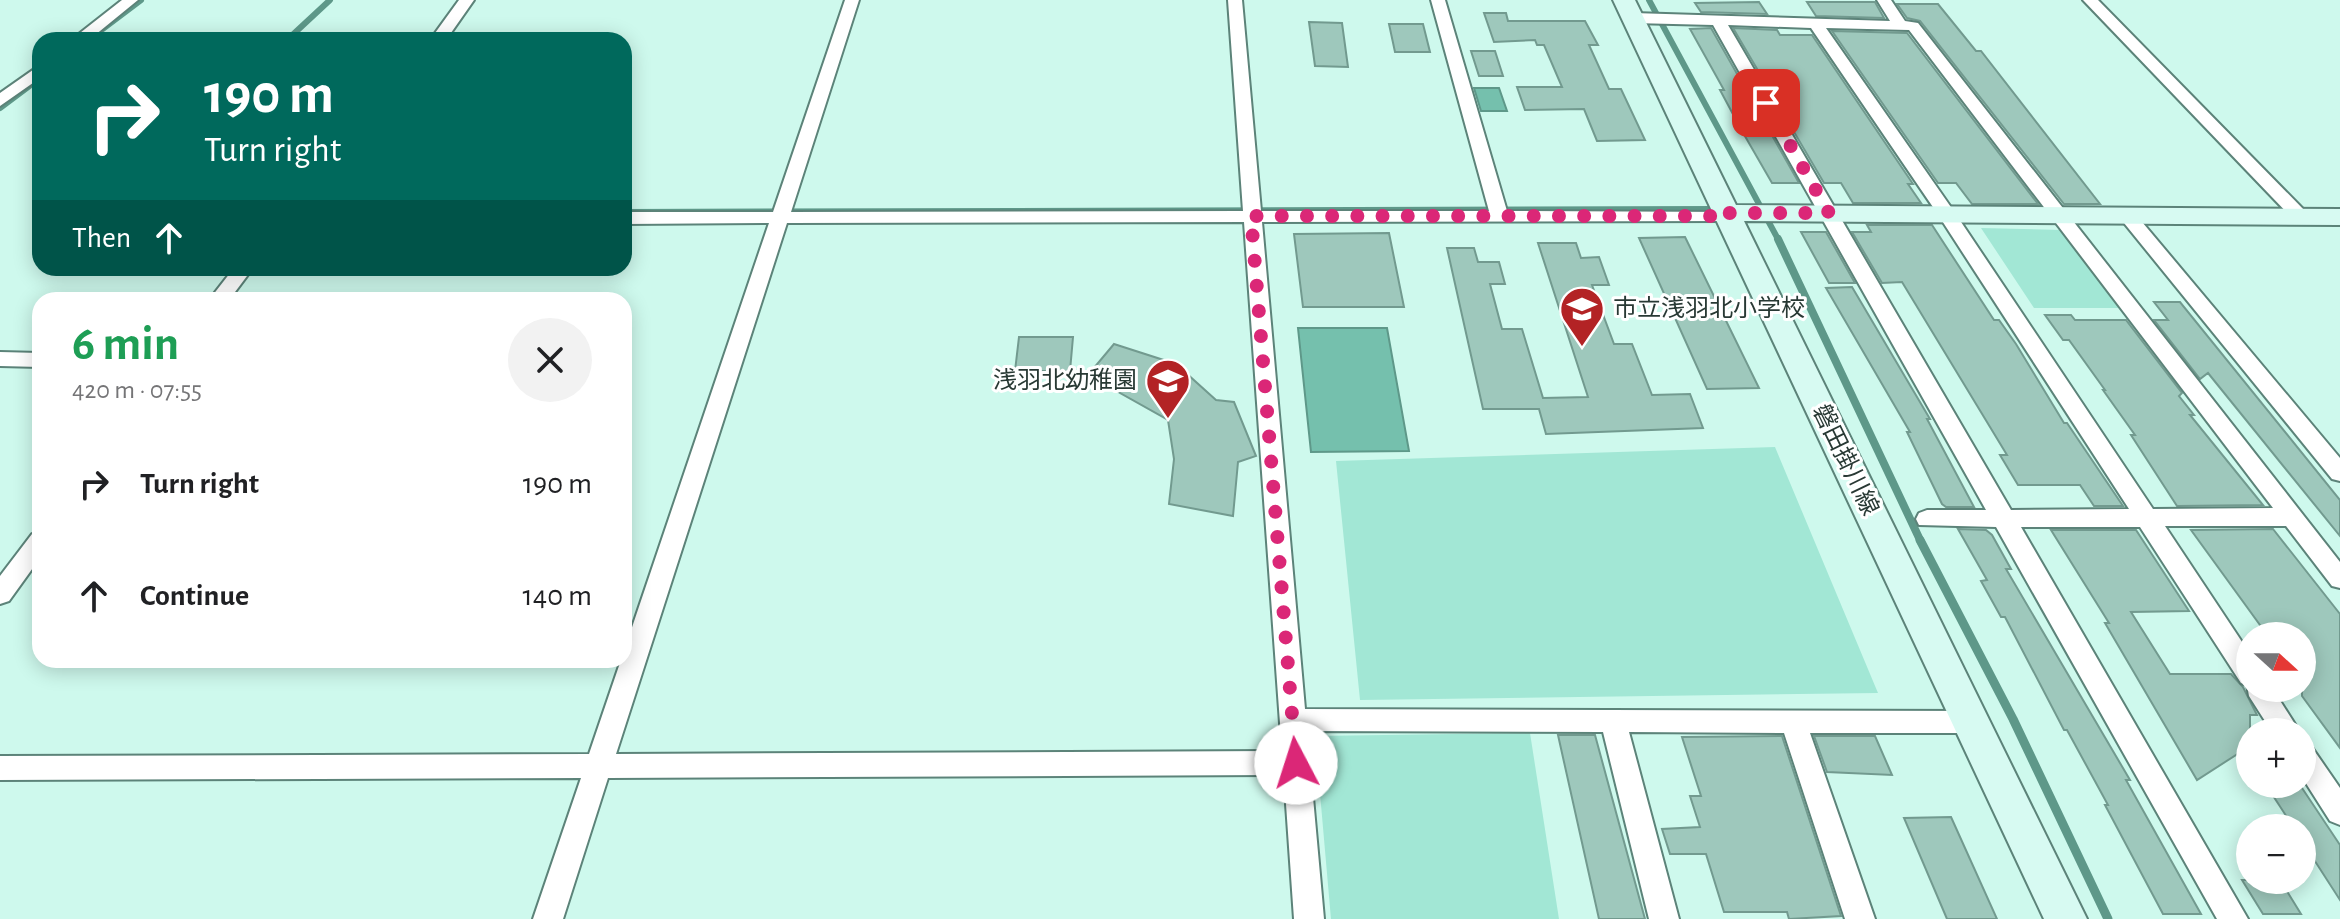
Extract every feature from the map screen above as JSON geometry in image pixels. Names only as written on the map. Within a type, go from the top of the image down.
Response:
[{"type":"main road","name":"磐田掛川線","points":[[1628,9],[2066,919]]},
{"type":"main road","points":[[1725,215],[1946,213],[2340,217]]},
{"type":"street","points":[[89,32],[131,0]]},
{"type":"street","points":[[444,32],[467,0]]},
{"type":"street","points":[[632,666],[852,0]]},
{"type":"street","points":[[1235,0],[1309,919]]},
{"type":"street","points":[[1438,0],[1499,216]]},
{"type":"street","points":[[1662,0],[1672,19]]},
{"type":"street","points":[[1884,0],[1900,25]]},
{"type":"street","points":[[2090,0],[2300,216]]},
{"type":"street","points":[[1628,9],[1672,19],[1718,21],[1776,16],[1815,23],[1913,26],[2340,579]]},
{"type":"street","points":[[1718,21],[2233,919]]},
{"type":"street","points":[[1815,23],[1946,213],[2236,654]]},
{"type":"street","points":[[0,101],[32,76]]},
{"type":"street","points":[[2126,214],[2340,473]]},
{"type":"street","points":[[632,218],[1725,215]]},
{"type":"street","points":[[225,292],[238,276]]},
{"type":"street","points":[[0,359],[32,360]]},
{"type":"street","points":[[1927,519],[2293,517]]},
{"type":"street","points":[[0,594],[32,551]]},
{"type":"street","points":[[548,919],[631,668]]},
{"type":"street","points":[[1292,720],[1972,722]]},
{"type":"street","points":[[1613,721],[1664,919]]},
{"type":"street","points":[[1793,722],[1860,919]]},
{"type":"street","points":[[0,768],[1296,763]]},
{"type":"street","points":[[2316,775],[2340,812]]},
{"type":"shaded area","points":[[1474,88],[1499,88],[1507,111],[1481,111]]},
{"type":"shaded area","points":[[1981,228],[2062,230],[2121,308],[2034,308]]},
{"type":"shaded area","points":[[1298,328],[1387,328],[1409,451],[1311,452]]},
{"type":"shaded area","points":[[1775,447],[1878,693],[1360,700],[1336,461]]},
{"type":"shaded area","points":[[1530,733],[1559,919],[1331,919],[1315,736]]},
{"type":"building","points":[[1759,2],[1767,14],[1701,12],[1695,3]]},
{"type":"building","points":[[1807,2],[1875,2],[1884,18],[1816,16]]},
{"type":"building","points":[[1897,4],[1938,4],[1976,51],[1981,51],[2100,204],[2064,204],[1920,21],[1907,18]]},
{"type":"building","points":[[1484,13],[1506,13],[1508,21],[1585,21],[1598,45],[1589,45],[1609,89],[1621,89],[1645,140],[1597,141],[1584,109],[1525,110],[1517,87],[1562,87],[1544,45],[1537,45],[1535,40],[1494,42]]},
{"type":"building","points":[[1309,22],[1342,23],[1348,67],[1315,66]]},
{"type":"building","points":[[1389,24],[1423,24],[1430,52],[1395,52]]},
{"type":"building","points":[[1711,28],[1799,183],[1772,183],[1742,131],[1720,90],[1724,90],[1690,29]]},
{"type":"building","points":[[1733,28],[1777,30],[1780,35],[1812,35],[1913,184],[1908,184],[1921,203],[1853,203],[1841,183],[1824,183]]},
{"type":"building","points":[[1832,31],[1907,33],[2038,204],[1972,204],[1956,183],[1938,183]]},
{"type":"building","points":[[1471,51],[1495,51],[1503,76],[1479,76]]},
{"type":"building","points":[[1867,225],[1932,225],[1994,320],[1999,320],[2016,344],[2064,423],[2067,423],[2123,506],[2094,506],[2080,485],[2018,485],[2000,455],[2007,455],[1902,282],[1882,283],[1852,232],[1871,232]]},
{"type":"building","points":[[1801,232],[1826,232],[1855,283],[1829,283]]},
{"type":"building","points":[[1389,233],[1404,307],[1303,307],[1294,234]]},
{"type":"building","points":[[1685,237],[1759,388],[1707,389],[1639,238]]},
{"type":"building","points":[[1538,243],[1576,243],[1581,258],[1599,257],[1609,285],[1592,285],[1614,344],[1632,344],[1652,395],[1690,394],[1703,428],[1546,434],[1539,409],[1483,409],[1447,248],[1474,248],[1478,262],[1499,262],[1505,284],[1490,284],[1502,329],[1522,329],[1543,398],[1588,397]]},
{"type":"building","points":[[1852,287],[1930,419],[1927,419],[1974,507],[1946,507],[1942,504],[1907,432],[1910,432],[1826,288]]},
{"type":"building","points":[[2154,302],[2180,302],[2340,500],[2340,536],[2208,373],[2200,379],[2154,320],[2168,320]]},
{"type":"building","points":[[2045,315],[2071,315],[2075,320],[2126,320],[2182,393],[2179,396],[2194,415],[2190,415],[2263,505],[2177,506],[2105,390],[2069,340],[2063,340]]},
{"type":"building","points":[[1019,337],[1073,337],[1070,371],[1015,371]]},
{"type":"building","points":[[1114,344],[1176,364],[1216,400],[1234,402],[1256,456],[1238,462],[1233,516],[1169,504],[1174,459],[1168,420],[1088,375]]},
{"type":"building","points":[[1958,529],[1986,530],[1992,535],[2011,569],[2006,569],[2130,780],[2126,780],[2201,914],[2163,914],[2105,805],[2108,805],[2067,730],[2064,730],[2005,617],[2001,617],[1981,581],[1987,580]]},
{"type":"building","points":[[2273,529],[2340,614],[2340,748],[2306,702],[2316,702],[2316,622],[2258,622],[2191,530]]},
{"type":"building","points":[[2051,530],[2136,530],[2189,611],[2131,612],[2170,674],[2231,674],[2236,679],[2236,702],[2250,702],[2257,715],[2236,718],[2236,755],[2197,780],[2105,623],[2109,623]]},
{"type":"building","points":[[1558,735],[1595,735],[1645,919],[1599,919]]},
{"type":"building","points":[[1782,736],[1841,916],[1789,919],[1787,912],[1724,912],[1706,854],[1670,854],[1662,829],[1700,827],[1690,796],[1701,796],[1682,737]]},
{"type":"building","points":[[1814,736],[1875,736],[1892,775],[1827,772]]},
{"type":"building","points":[[2275,798],[2309,798],[2340,845],[2340,900],[2316,863],[2316,814],[2285,814]]},
{"type":"building","points":[[1951,817],[1997,919],[1947,919],[1904,818]]},
{"type":"building","points":[[2251,894],[2289,894],[2301,914],[2263,914]]},
{"type":"waterway","points":[[99,32],[141,0]]},
{"type":"waterway","points":[[296,32],[330,0]]},
{"type":"waterway","points":[[1649,0],[1779,240]]},
{"type":"waterway","points":[[0,108],[32,84]]},
{"type":"waterway","points":[[632,212],[1719,209]]},
{"type":"waterway","points":[[1779,240],[1921,541]]},
{"type":"waterway","points":[[1921,541],[2013,719],[2108,919]]},
{"type":"place","name":"市立浅羽北小学校","points":[[1582,348]]},
{"type":"place","name":"浅羽北幼稚園","points":[[1168,420]]},
{"type":"route","points":[[1296,763],[1251,216],[1726,216],[1724,213],[1829,213],[1766,103]]}]
